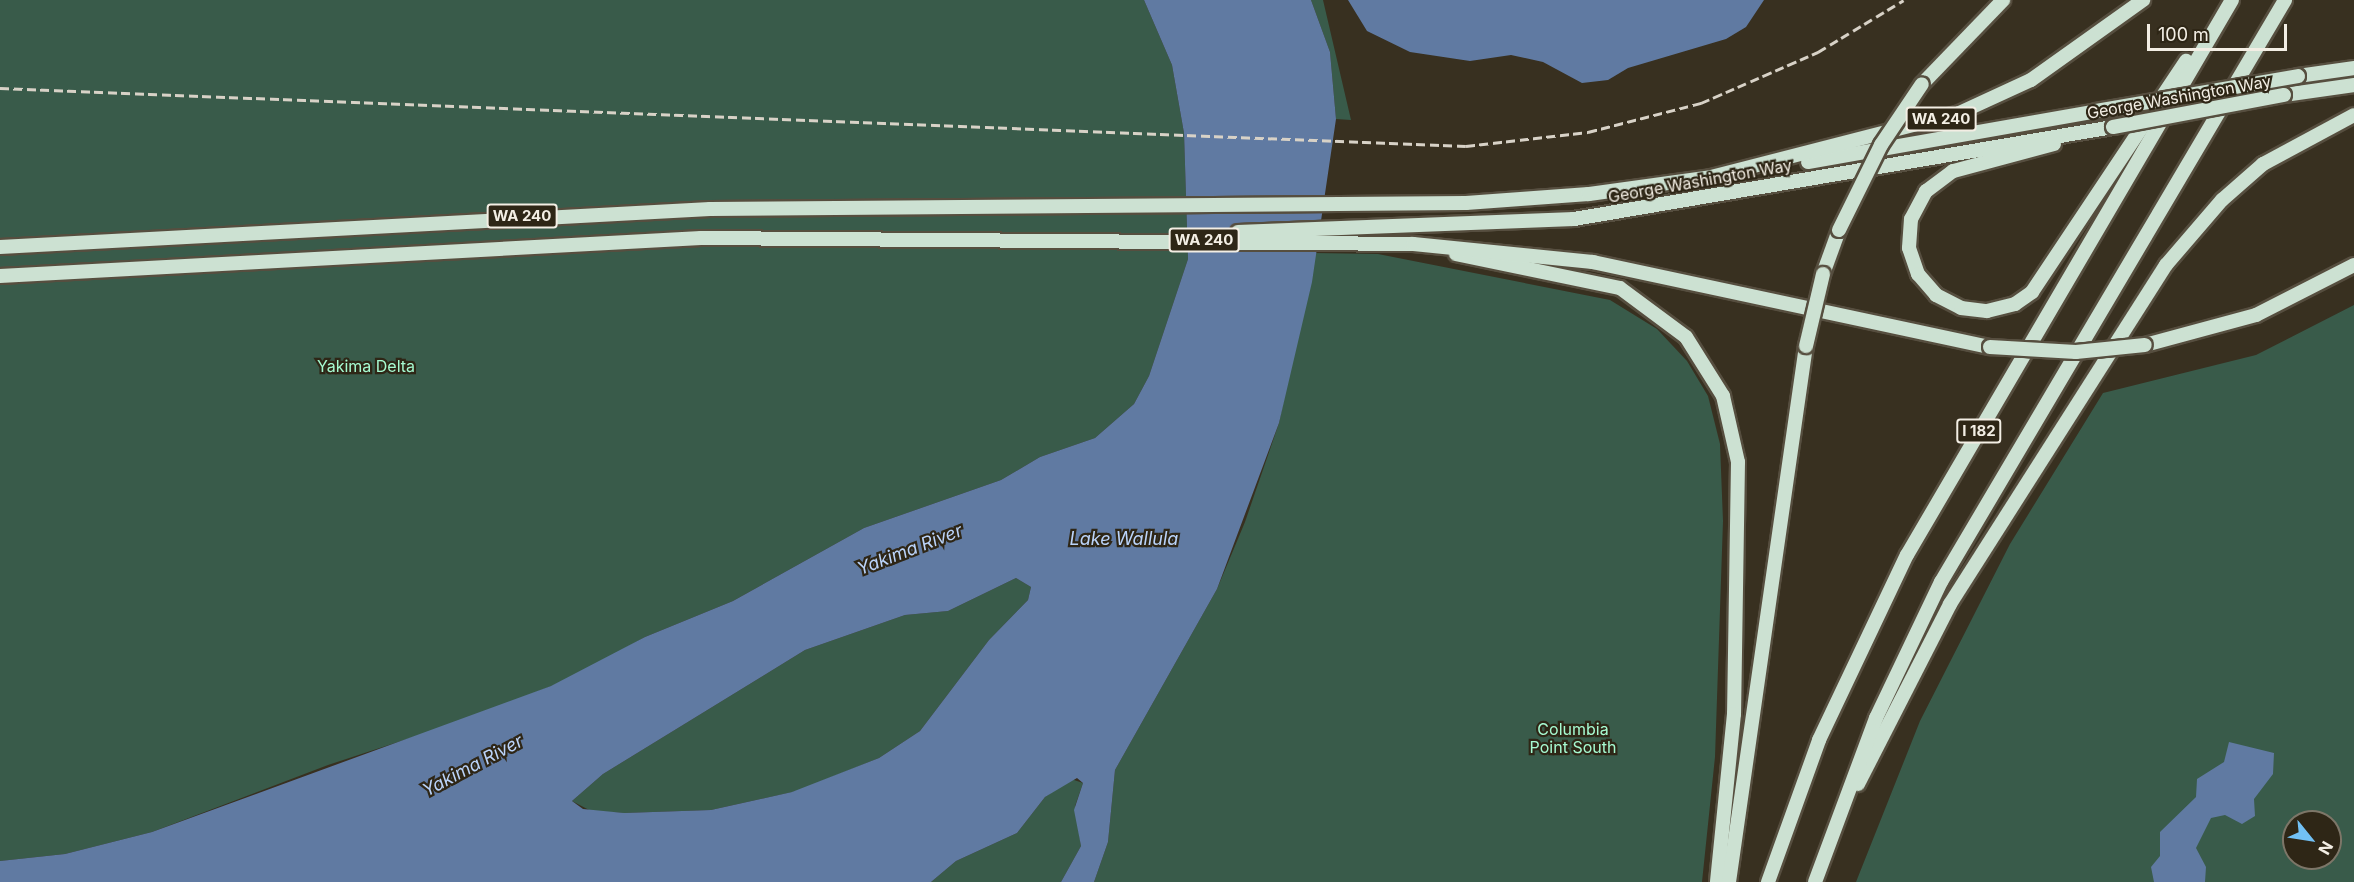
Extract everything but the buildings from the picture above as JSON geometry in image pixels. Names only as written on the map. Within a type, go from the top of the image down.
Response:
[{"type":"highway","points":[[1729,882],[1806,346],[1823,274],[1839,230],[1881,145],[1922,84],[2003,0]]},
{"type":"highway","name":"WA 240","points":[[0,247],[554,214],[1045,203],[1504,201],[1711,177],[1957,114],[2031,80],[2143,0]]},
{"type":"highway","points":[[2113,127],[1937,180],[1916,207],[1910,226],[1913,261],[1925,285],[1949,304],[1973,311],[2002,309],[2032,292],[2230,0]]},
{"type":"highway","name":"I 182","points":[[1768,882],[1819,740],[1907,555],[2230,0]]},
{"type":"highway","name":"I 182","points":[[1817,877],[1876,718],[1941,582],[2285,0]]},
{"type":"highway","points":[[2301,75],[2354,61]]},
{"type":"highway","name":"George Washington Way","points":[[1711,177],[2301,75],[2354,68]]},
{"type":"highway","name":"George Washington Way","points":[[0,276],[608,241],[1363,236],[1515,224],[1659,207],[2284,95],[2354,85]]},
{"type":"highway","points":[[1817,877],[1923,651],[2166,266],[2222,200],[2263,164],[2354,115]]},
{"type":"highway","points":[[1363,236],[1385,244],[1620,288],[1686,337],[1716,381],[1734,428],[1738,462],[1734,714],[1717,882]]},
{"type":"highway","points":[[1385,244],[1593,262],[1990,347],[2076,352],[2145,345],[2256,315],[2354,266]]},
{"type":"green space","name":"Yakima Delta","points":[[0,0],[1144,0],[1172,65],[1184,133],[1188,259],[1149,376],[1134,404],[1095,438],[1040,457],[1001,480],[864,528],[733,601],[645,637],[572,678],[465,720],[328,765],[152,832],[65,854],[0,861]]},
{"type":"green space","points":[[1311,0],[1323,0],[1351,120],[1336,119],[1330,52]]},
{"type":"green space","name":"Columbia Point South","points":[[1314,253],[1378,254],[1610,300],[1657,329],[1687,361],[1708,396],[1720,444],[1723,521],[1715,757],[1702,882],[1094,882],[1108,842],[1115,770],[1217,589],[1245,522],[1279,423]]},
{"type":"green space","points":[[2354,305],[2354,882],[1856,882],[1920,721],[2010,544],[2103,393],[2256,355]]},
{"type":"green space","points":[[1016,578],[1031,587],[1028,600],[989,640],[920,731],[879,758],[797,791],[711,810],[624,813],[591,811],[572,801],[603,774],[805,650],[905,615],[948,611]]},
{"type":"green space","points":[[1071,779],[1083,783],[1075,806],[1081,846],[1061,882],[931,882],[956,861],[1017,833],[1045,797]]},
{"type":"water","name":"Lake Wallula","points":[[1144,0],[1311,0],[1330,52],[1336,119],[1312,282],[1279,423],[1217,589],[1115,770],[1108,842],[1094,882],[1061,882],[1081,846],[1074,810],[1083,783],[1077,778],[1045,797],[1017,833],[956,861],[931,882],[0,882],[0,861],[65,854],[152,832],[551,686],[645,637],[733,601],[864,528],[1001,480],[1040,457],[1095,438],[1134,404],[1149,376],[1188,259],[1184,133],[1172,65]],"holes":[[[1016,578],[1031,587],[1028,600],[989,640],[920,731],[879,758],[792,792],[711,810],[624,813],[583,809],[572,801],[603,774],[805,650],[905,615],[948,611]]]},
{"type":"water","points":[[1348,0],[1764,0],[1746,27],[1726,39],[1628,68],[1608,80],[1582,83],[1543,62],[1511,55],[1470,61],[1410,52],[1367,31]]},
{"type":"water","points":[[2229,742],[2274,753],[2273,774],[2254,799],[2255,816],[2242,824],[2225,815],[2211,818],[2196,848],[2206,867],[2205,882],[2154,882],[2151,867],[2160,856],[2160,832],[2196,797],[2197,779],[2224,762]]},
{"type":"railway","points":[[0,88],[1466,146],[1588,132],[1701,103],[1818,52],[1904,0]]},
{"type":"water label","name":"Yakima River","points":[[910,550]]},
{"type":"water label","name":"Yakima River","points":[[473,766]]}]
